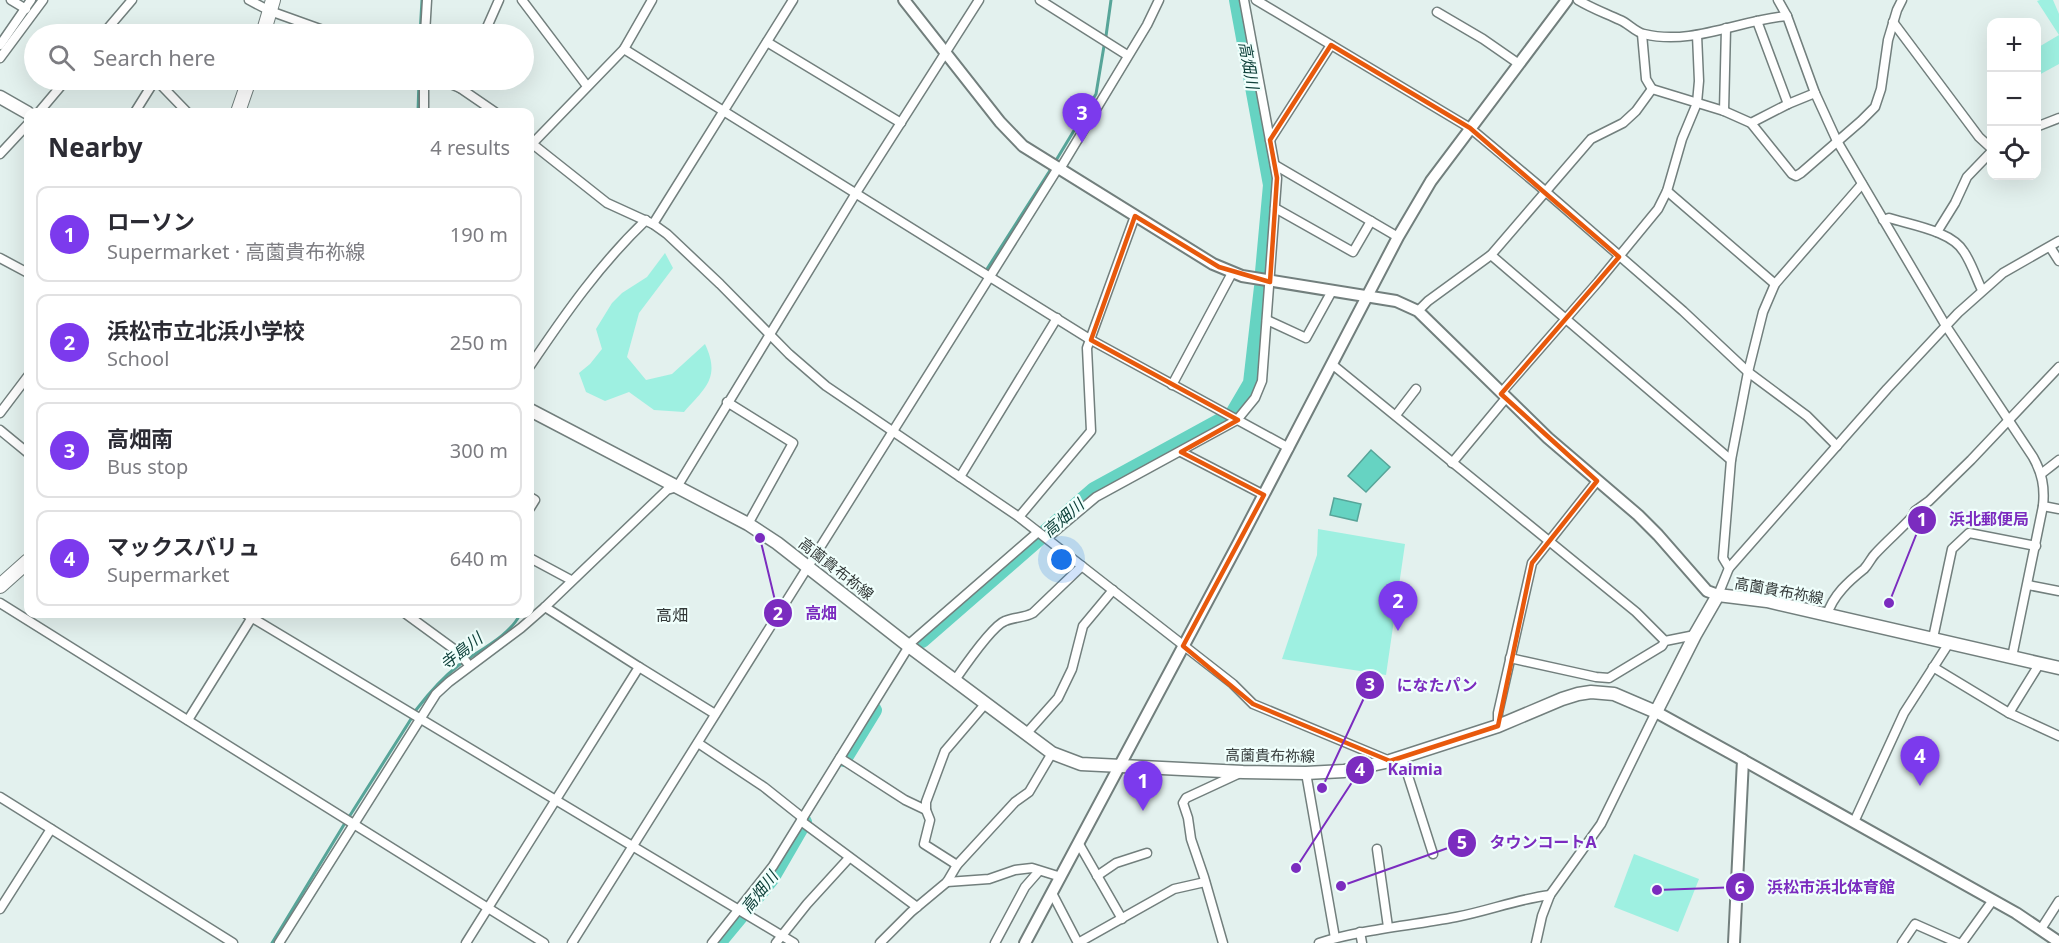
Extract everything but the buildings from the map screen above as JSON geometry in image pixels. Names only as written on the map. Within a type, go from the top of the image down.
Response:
[{"type":"main road","points":[[266,24],[272,5]]},
{"type":"main road","points":[[239,108],[246,90]]},
{"type":"main road","points":[[0,97],[24,111]]},
{"type":"main road","name":"高薗貴布祢線","points":[[534,412],[748,524],[807,566],[1052,753],[1082,764],[1243,772],[1344,771],[1396,759],[1498,726],[1562,699],[1591,692],[1622,697],[1656,712],[1695,635],[1718,596],[1748,598],[2059,668]]},
{"type":"main road","points":[[0,586],[24,565]]},
{"type":"street","points":[[11,0],[26,9]]},
{"type":"street","points":[[0,45],[31,0]]},
{"type":"street","points":[[25,24],[43,0]]},
{"type":"street","points":[[114,24],[132,0]]},
{"type":"street","points":[[249,0],[272,5],[313,24]]},
{"type":"street","points":[[426,24],[428,0]]},
{"type":"street","points":[[488,24],[499,0]]},
{"type":"street","points":[[522,0],[587,86]]},
{"type":"street","points":[[534,140],[624,49],[652,0]]},
{"type":"street","points":[[534,360],[573,302],[619,245],[650,222],[793,0]]},
{"type":"street","points":[[904,0],[1010,134],[1023,146],[1214,264],[1232,273],[1270,282],[1396,301],[1418,311],[1504,396],[1658,535],[1707,591],[1718,596],[1729,568],[1946,326],[1982,290],[2014,267],[2059,241]]},
{"type":"street","points":[[534,617],[667,490],[677,487],[856,193],[979,0]]},
{"type":"street","points":[[1040,0],[1127,56]]},
{"type":"street","points":[[572,943],[1147,25],[1159,0]]},
{"type":"street","points":[[712,943],[743,912],[803,822],[909,646],[1042,535],[1096,497],[1237,420],[1255,398],[1262,381],[1277,178],[1244,0]]},
{"type":"street","points":[[1256,0],[1470,128],[1683,311],[1748,372],[1808,416],[1837,446]]},
{"type":"street","points":[[1025,943],[1333,365],[1398,237],[1431,181],[1567,0]]},
{"type":"street","points":[[1578,0],[1595,10],[1621,20],[1642,34],[1697,35],[1787,16]]},
{"type":"street","points":[[1778,0],[1787,16],[1815,93],[1837,141],[1946,326],[2033,457],[2041,474],[2044,492],[2043,506],[2012,657]]},
{"type":"street","points":[[1642,34],[1646,79],[1652,89],[1724,111],[1751,123],[1796,176],[1869,114],[1878,100],[1893,22],[1902,0]]},
{"type":"street","points":[[1437,12],[1519,63]]},
{"type":"street","points":[[1757,21],[1788,104]]},
{"type":"street","points":[[1893,22],[1987,145]]},
{"type":"street","points":[[0,58],[24,26]]},
{"type":"street","points":[[1724,111],[1726,28]]},
{"type":"street","points":[[1452,463],[1566,319],[1649,222],[1667,191],[1682,139],[1697,103],[1699,81],[1697,35]]},
{"type":"street","points":[[767,42],[901,123]]},
{"type":"street","points":[[1270,140],[1330,45]]},
{"type":"street","points":[[624,49],[1091,340],[1289,448]]},
{"type":"street","points":[[1418,311],[1428,301],[1491,255],[1591,139],[1623,123],[1636,111],[1652,89]]},
{"type":"street","points":[[42,108],[58,90]]},
{"type":"street","points":[[138,108],[149,90]]},
{"type":"street","points":[[166,90],[183,108]]},
{"type":"street","points":[[424,90],[424,108]]},
{"type":"street","points":[[469,90],[490,108]]},
{"type":"street","points":[[1751,123],[1815,93]]},
{"type":"street","points":[[2039,126],[2059,118]]},
{"type":"street","points":[[0,154],[24,128]]},
{"type":"street","points":[[534,145],[607,203],[650,222],[720,284],[769,335],[826,386],[1019,517],[1233,684],[1253,704],[1396,759],[1433,854]]},
{"type":"street","points":[[1937,232],[1967,177],[1987,155]]},
{"type":"street","points":[[1275,165],[1398,237]]},
{"type":"street","points":[[1729,568],[1723,558],[1731,460],[1748,372],[1763,312],[1775,284],[1862,184]]},
{"type":"street","points":[[1667,191],[1775,284]]},
{"type":"street","points":[[1275,208],[1353,252],[1371,221]]},
{"type":"street","points":[[1019,517],[1091,431],[1087,348],[1135,216]]},
{"type":"street","points":[[1882,220],[1889,218],[1937,232],[1952,240],[1964,251],[1982,290]]},
{"type":"street","points":[[2050,247],[2059,261]]},
{"type":"street","points":[[1491,255],[1731,460]]},
{"type":"street","points":[[0,258],[24,271]]},
{"type":"street","points":[[1172,385],[1232,273]]},
{"type":"street","points":[[1267,320],[1306,338],[1332,291]]},
{"type":"street","points":[[960,477],[1057,318]]},
{"type":"street","points":[[1333,365],[1636,612],[1665,641]]},
{"type":"street","points":[[1827,615],[1831,604],[1857,572],[1863,570],[1912,518],[1915,511],[1929,501],[1971,460],[2059,368]]},
{"type":"street","points":[[0,413],[24,381]]},
{"type":"street","points":[[1396,415],[1416,389]]},
{"type":"street","points":[[727,402],[793,443],[748,524]]},
{"type":"street","points":[[0,430],[24,450]]},
{"type":"street","points":[[1181,452],[1264,495]]},
{"type":"street","points":[[2041,474],[2059,460]]},
{"type":"street","points":[[1498,726],[1498,713],[1532,562],[1597,481]]},
{"type":"street","points":[[2043,506],[2059,509]]},
{"type":"street","points":[[1933,638],[1952,549],[1969,533],[2036,546]]},
{"type":"street","points":[[534,560],[572,580]]},
{"type":"street","points":[[955,680],[974,652],[1003,621],[1025,617],[1033,613],[1082,566]]},
{"type":"street","points":[[2028,585],[2059,591]]},
{"type":"street","points":[[1026,734],[1058,698],[1072,669],[1083,626],[1113,590]]},
{"type":"street","points":[[0,603],[24,618]]},
{"type":"street","points":[[545,607],[715,714]]},
{"type":"street","points":[[24,618],[544,943]]},
{"type":"street","points":[[188,720],[249,618]]},
{"type":"street","points":[[256,618],[743,912],[779,939],[794,943]]},
{"type":"street","points":[[411,618],[458,652],[467,662]]},
{"type":"street","points":[[279,943],[436,694],[467,662],[521,628],[532,618]]},
{"type":"street","points":[[1510,658],[1609,678],[1662,646],[1665,641],[1695,635]]},
{"type":"street","points":[[1854,822],[1904,713],[1949,643]]},
{"type":"street","points":[[2009,713],[2040,663]]},
{"type":"street","points":[[466,943],[639,667]]},
{"type":"street","points":[[1933,667],[2009,713],[2059,736]]},
{"type":"street","points":[[957,864],[924,844],[930,820],[926,802],[945,751],[986,703]]},
{"type":"street","points":[[1536,943],[1550,895],[1601,824],[1656,712],[1992,900],[2059,942]]},
{"type":"street","points":[[698,743],[764,787],[803,822],[917,907]]},
{"type":"street","points":[[880,943],[917,907],[948,882],[957,864],[1016,802],[1029,792],[1052,753]]},
{"type":"street","points":[[842,760],[905,800],[926,810]]},
{"type":"street","points":[[1734,943],[1743,760]]},
{"type":"street","points":[[1223,943],[1191,839],[1184,800],[1243,772]]},
{"type":"street","points":[[1306,773],[1335,938]]},
{"type":"street","points":[[0,797],[233,943]]},
{"type":"street","points":[[0,909],[51,829]]},
{"type":"street","points":[[1079,844],[1122,919]]},
{"type":"street","points":[[1377,849],[1388,927]]},
{"type":"street","points":[[1097,876],[1116,863],[1147,853]]},
{"type":"street","points":[[779,939],[849,858]]},
{"type":"street","points":[[948,882],[989,879],[1016,870],[1032,868],[1061,877]]},
{"type":"street","points":[[995,943],[1025,887],[1039,871]]},
{"type":"street","points":[[1052,893],[1078,943],[1174,889],[1205,882]]},
{"type":"street","points":[[1319,943],[1360,932],[1466,915],[1531,897],[1550,895]]},
{"type":"street","points":[[1902,943],[1915,924],[1960,943],[1992,900]]},
{"type":"street","points":[[2041,929],[2059,901]]},
{"type":"street","points":[[1360,932],[1362,943]]},
{"type":"highlighted area","points":[[1331,45],[1470,128],[1619,257],[1501,394],[1597,481],[1532,563],[1498,726],[1390,761],[1253,704],[1183,646],[1264,495],[1181,452],[1238,420],[1091,340],[1135,216],[1219,267],[1270,282],[1277,178],[1270,140]]},
{"type":"shaded area","points":[[2053,0],[2059,14],[2059,35],[2037,1]]},
{"type":"shaded area","points":[[2059,35],[2059,64],[2041,74],[2041,72],[2041,46]]},
{"type":"shaded area","points":[[665,253],[673,268],[639,313],[627,357],[646,380],[672,374],[705,344],[710,356],[711,374],[704,389],[684,412],[654,410],[629,392],[605,401],[586,392],[579,373],[602,349],[596,329],[612,303],[622,293],[647,277]]},
{"type":"shaded area","points":[[1371,450],[1390,467],[1366,492],[1348,476]]},
{"type":"shaded area","points":[[1334,498],[1361,504],[1357,521],[1330,515]]},
{"type":"shaded area","points":[[1318,529],[1405,544],[1386,675],[1282,659],[1317,555]]},
{"type":"shaded area","points":[[1634,854],[1699,879],[1678,932],[1614,907]]},
{"type":"waterway","name":"寺島川","points":[[421,24],[422,0]]},
{"type":"waterway","points":[[1106,36],[1111,0]]},
{"type":"waterway","name":"高畑川","points":[[1237,0],[1271,185],[1263,272]]},
{"type":"waterway","points":[[987,269],[1096,94],[1104,46]]},
{"type":"waterway","name":"寺島川","points":[[418,108],[419,90]]},
{"type":"waterway","name":"高畑川","points":[[1234,412],[1251,383],[1262,287]]},
{"type":"waterway","name":"高畑川","points":[[922,640],[1094,490],[1222,420]]},
{"type":"waterway","name":"寺島川","points":[[416,710],[447,675],[502,636],[518,618]]},
{"type":"waterway","name":"高畑川","points":[[844,759],[874,710]]},
{"type":"waterway","name":"寺島川","points":[[349,817],[411,719]]},
{"type":"waterway","name":"高畑川","points":[[718,943],[771,879],[804,822]]},
{"type":"waterway","name":"寺島川","points":[[272,943],[345,823]]},
{"type":"place","name":"高畑南","points":[[1082,143]]},
{"type":"place","name":"高畑","points":[[760,538]]},
{"type":"place","name":"浜北郵便局","points":[[1889,603]]},
{"type":"place","name":"浜松市立北浜小学校","points":[[1398,631]]},
{"type":"place","name":"マックスバリュ","points":[[1920,786]]},
{"type":"place","name":"になたパン","points":[[1322,788]]},
{"type":"place","name":"ローソン","points":[[1143,811]]},
{"type":"place","name":"Kaimia","points":[[1296,868]]},
{"type":"place","name":"タウンコートA","points":[[1341,886]]},
{"type":"place","name":"浜松市浜北体育館","points":[[1657,890]]},
{"type":"district","name":"高畑","points":[[672,615]]}]
